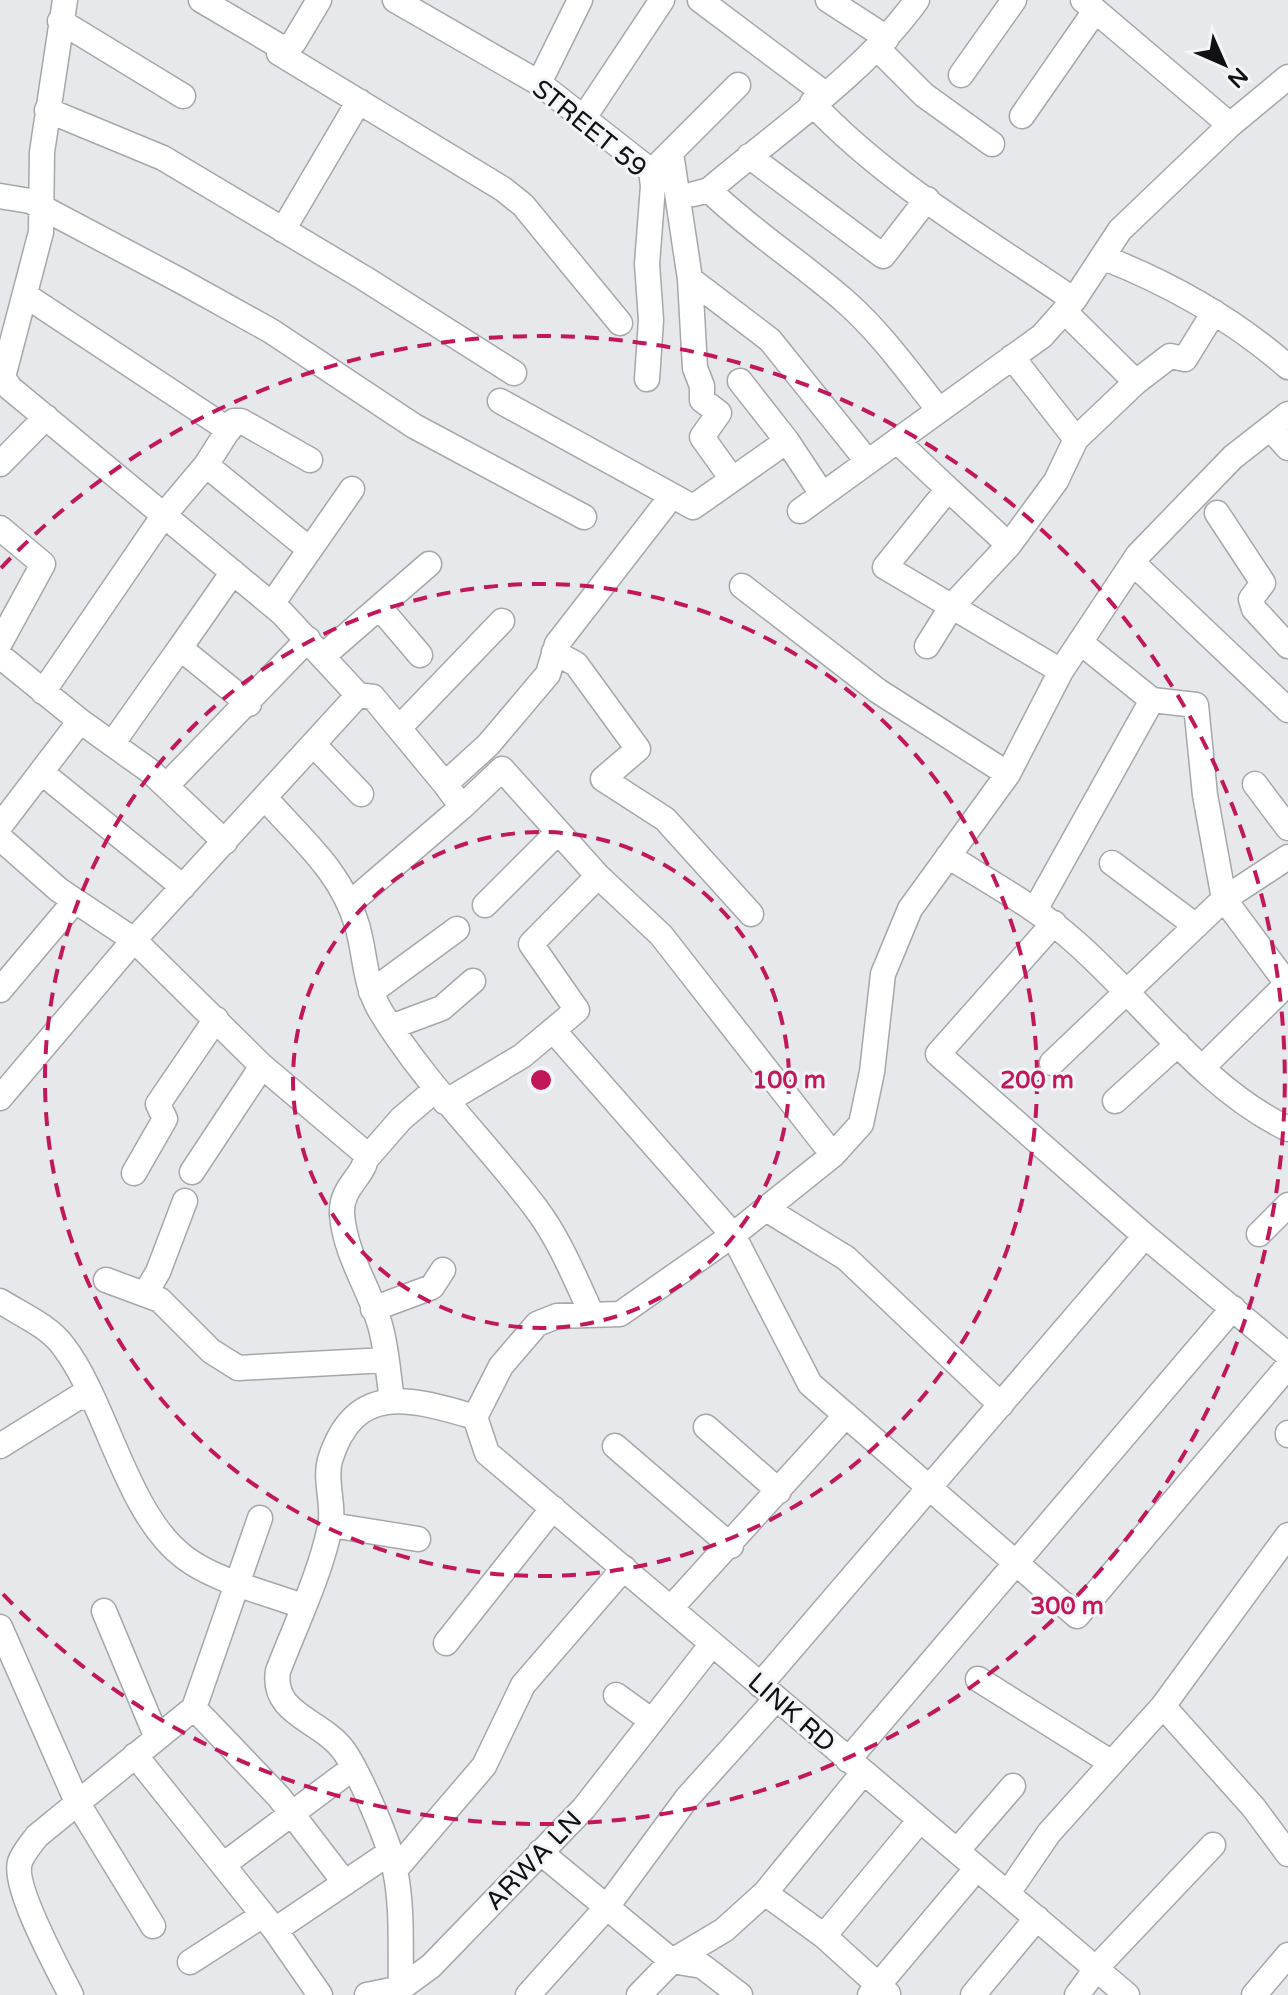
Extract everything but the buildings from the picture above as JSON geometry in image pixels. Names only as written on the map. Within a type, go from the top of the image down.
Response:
[{"type":"street","points":[[201,0],[279,46],[279,53]]},
{"type":"street","points":[[279,53],[294,42],[319,0]]},
{"type":"street","name":"STREET 59","points":[[395,0],[539,83],[651,171],[653,186],[647,264],[651,320],[647,379]]},
{"type":"street","points":[[539,83],[580,0]]},
{"type":"street","points":[[583,119],[662,0]]},
{"type":"street","points":[[700,0],[818,98],[842,135],[1069,306],[1136,382]]},
{"type":"street","points":[[828,0],[882,43],[924,95],[992,144]]},
{"type":"street","points":[[678,199],[709,190],[882,43],[917,0]]},
{"type":"street","points":[[961,75],[1014,0]]},
{"type":"street","points":[[1022,116],[1089,6],[1230,125]]},
{"type":"street","points":[[183,96],[62,10],[42,162],[44,210],[19,322],[3,377],[10,388],[272,604],[316,647],[358,695],[373,697],[462,807]]},
{"type":"street","points":[[279,53],[488,178],[523,205],[620,323]]},
{"type":"street","points":[[800,511],[1042,336],[1069,306],[1120,230],[1230,125],[1288,77]]},
{"type":"street","points":[[651,171],[738,85]]},
{"type":"street","points":[[283,230],[359,101]]},
{"type":"street","points":[[47,110],[163,158],[514,373]]},
{"type":"street","points":[[671,153],[690,279],[695,368],[702,386],[702,400],[719,413],[702,437],[732,479]]},
{"type":"street","points":[[749,156],[883,256],[927,199]]},
{"type":"street","points":[[709,190],[744,225],[847,303],[939,410]]},
{"type":"street","points":[[0,196],[30,201],[271,331],[414,426],[584,517]]},
{"type":"street","points":[[1102,257],[1161,280],[1250,334],[1288,367]]},
{"type":"street","points":[[690,279],[770,340],[868,462]]},
{"type":"street","points":[[25,295],[229,430]]},
{"type":"street","points":[[927,646],[952,606],[1009,545],[1056,481],[1076,439],[1136,382],[1170,356],[1185,359],[1214,312]]},
{"type":"street","points":[[0,350],[19,322]]},
{"type":"street","points":[[1012,357],[1076,439]]},
{"type":"street","points":[[740,381],[787,441],[822,494]]},
{"type":"street","points":[[500,401],[693,507],[787,441]]},
{"type":"street","points":[[0,464],[46,417]]},
{"type":"street","points":[[43,692],[164,515],[206,465],[234,421],[241,421],[310,460]]},
{"type":"street","points":[[381,1993],[392,1861],[343,1749],[320,1728],[291,1710],[276,1687],[331,1525],[329,1462],[351,1417],[370,1405],[392,1399],[475,1417],[501,1366],[537,1324],[557,1316],[620,1314],[733,1235],[833,1155],[861,1124],[872,1072],[883,974],[910,909],[1008,774],[1061,671],[1133,563],[1233,457],[1279,421],[1288,448]]},
{"type":"street","points":[[897,441],[1009,545]]},
{"type":"street","points":[[206,465],[309,549]]},
{"type":"street","points":[[272,604],[352,489]]},
{"type":"street","points":[[948,489],[885,567],[1061,671]]},
{"type":"street","points":[[445,784],[488,745],[548,674],[557,644],[671,497]]},
{"type":"street","points":[[1217,513],[1263,583],[1251,599],[1254,609],[1288,646]]},
{"type":"street","points":[[0,528],[43,564],[0,643]]},
{"type":"street","points":[[1133,563],[1288,710]]},
{"type":"street","points":[[166,786],[249,704],[316,647],[380,608],[429,564]]},
{"type":"street","points":[[112,744],[233,572]]},
{"type":"street","points":[[742,586],[878,691],[1008,774]]},
{"type":"street","points":[[380,608],[420,655]]},
{"type":"street","points":[[399,728],[502,621]]},
{"type":"street","points":[[1080,642],[1152,700],[1196,705],[1205,795],[1224,899],[1288,984],[1202,1068]]},
{"type":"street","points":[[180,648],[249,704]]},
{"type":"street","points":[[554,652],[576,664],[638,749],[603,779],[665,819],[751,914]]},
{"type":"street","points":[[0,656],[166,786],[225,842]]},
{"type":"street","points":[[0,1098],[134,940],[358,695]]},
{"type":"street","points":[[1152,700],[1044,916],[938,1054],[1145,1236],[1288,1355]]},
{"type":"street","points":[[0,826],[80,721]]},
{"type":"street","points":[[314,745],[361,794]]},
{"type":"street","points":[[349,904],[502,769],[598,876],[661,935],[833,1155]]},
{"type":"street","points":[[41,772],[183,887]]},
{"type":"street","points":[[1255,784],[1285,819]]},
{"type":"street","points":[[266,799],[328,864],[357,926],[366,981],[391,1027],[440,1096],[535,1207],[559,1246],[592,1315]]},
{"type":"street","points":[[485,905],[557,833]]},
{"type":"street","points":[[0,838],[75,901],[134,940],[262,1066],[367,1158]]},
{"type":"street","points":[[948,856],[1044,916],[1126,991],[1202,1068],[1243,1101],[1288,1129]]},
{"type":"street","points":[[1052,1063],[1224,899],[1288,857]]},
{"type":"street","points":[[1112,863],[1196,926]]},
{"type":"street","points":[[392,1399],[380,1325],[356,1272],[342,1215],[342,1197],[367,1158],[401,1119],[522,1056],[577,1010],[531,944],[598,876]]},
{"type":"street","points":[[0,990],[75,901]]},
{"type":"street","points":[[371,992],[457,929]]},
{"type":"street","points":[[391,1027],[442,1008],[473,981]]},
{"type":"street","points":[[134,1173],[165,1119],[158,1104],[216,1019]]},
{"type":"street","points":[[553,1030],[733,1235],[802,1375],[1077,1616],[1288,1366]]},
{"type":"street","points":[[1115,1101],[1178,1044]]},
{"type":"street","points":[[192,1172],[262,1066]]},
{"type":"street","points":[[145,1294],[158,1272],[185,1201]]},
{"type":"street","points":[[1259,1234],[1287,1208]]},
{"type":"street","points":[[766,1209],[846,1258],[1001,1405]]},
{"type":"street","points":[[528,1995],[606,1908],[768,1692],[931,1490],[1145,1236]]},
{"type":"street","points":[[373,1309],[432,1287],[443,1270]]},
{"type":"street","points":[[106,1280],[145,1294],[174,1311],[211,1351],[238,1368],[386,1360]]},
{"type":"street","points":[[0,1301],[54,1335],[72,1358],[117,1455],[159,1529],[184,1557],[302,1606]]},
{"type":"street","points":[[639,1995],[672,1961],[724,1930],[765,1893],[856,1766],[1016,1563],[1233,1308]]},
{"type":"street","points":[[0,1446],[77,1398],[91,1396]]},
{"type":"street","points":[[671,1608],[731,1546],[846,1415]]},
{"type":"street","name":"LINK RD","points":[[475,1417],[487,1453],[1127,1995]]},
{"type":"street","points":[[706,1427],[779,1491]]},
{"type":"street","points":[[615,1446],[731,1546]]},
{"type":"street","points":[[446,1643],[553,1508]]},
{"type":"street","points":[[71,1995],[37,1928],[19,1875],[20,1862],[37,1836],[194,1708],[260,1518]]},
{"type":"street","points":[[331,1525],[418,1539]]},
{"type":"street","points":[[1008,1893],[1049,1833],[1163,1706],[1288,1535]]},
{"type":"street","points":[[190,1962],[392,1861],[484,1766],[523,1685],[624,1568]]},
{"type":"street","points":[[104,1611],[157,1738]]},
{"type":"street","points":[[0,1627],[77,1802],[153,1926]]},
{"type":"street","name":"ARWA LN","points":[[381,1993],[431,1966],[584,1808],[712,1644]]},
{"type":"street","points":[[978,1679],[1112,1763]]},
{"type":"street","points":[[616,1695],[652,1721]]},
{"type":"street","points":[[1163,1706],[1254,1808],[1288,1854]]},
{"type":"street","points":[[194,1708],[292,1813],[345,1883]]},
{"type":"street","points":[[135,1755],[269,1923],[320,1995]]},
{"type":"street","points":[[223,1865],[353,1768]]},
{"type":"street","points":[[957,1851],[1013,1786]]},
{"type":"street","points":[[824,1936],[920,1820]]},
{"type":"street","points":[[1077,1995],[1096,1969],[1213,1845]]},
{"type":"street","points":[[540,1852],[672,1961],[702,1966],[740,1995]]},
{"type":"street","points":[[765,1893],[824,1936],[879,1992],[977,1868]]},
{"type":"street","points":[[973,1995],[1037,1918]]},
{"type":"street","points":[[1254,1995],[1288,1955]]}]
